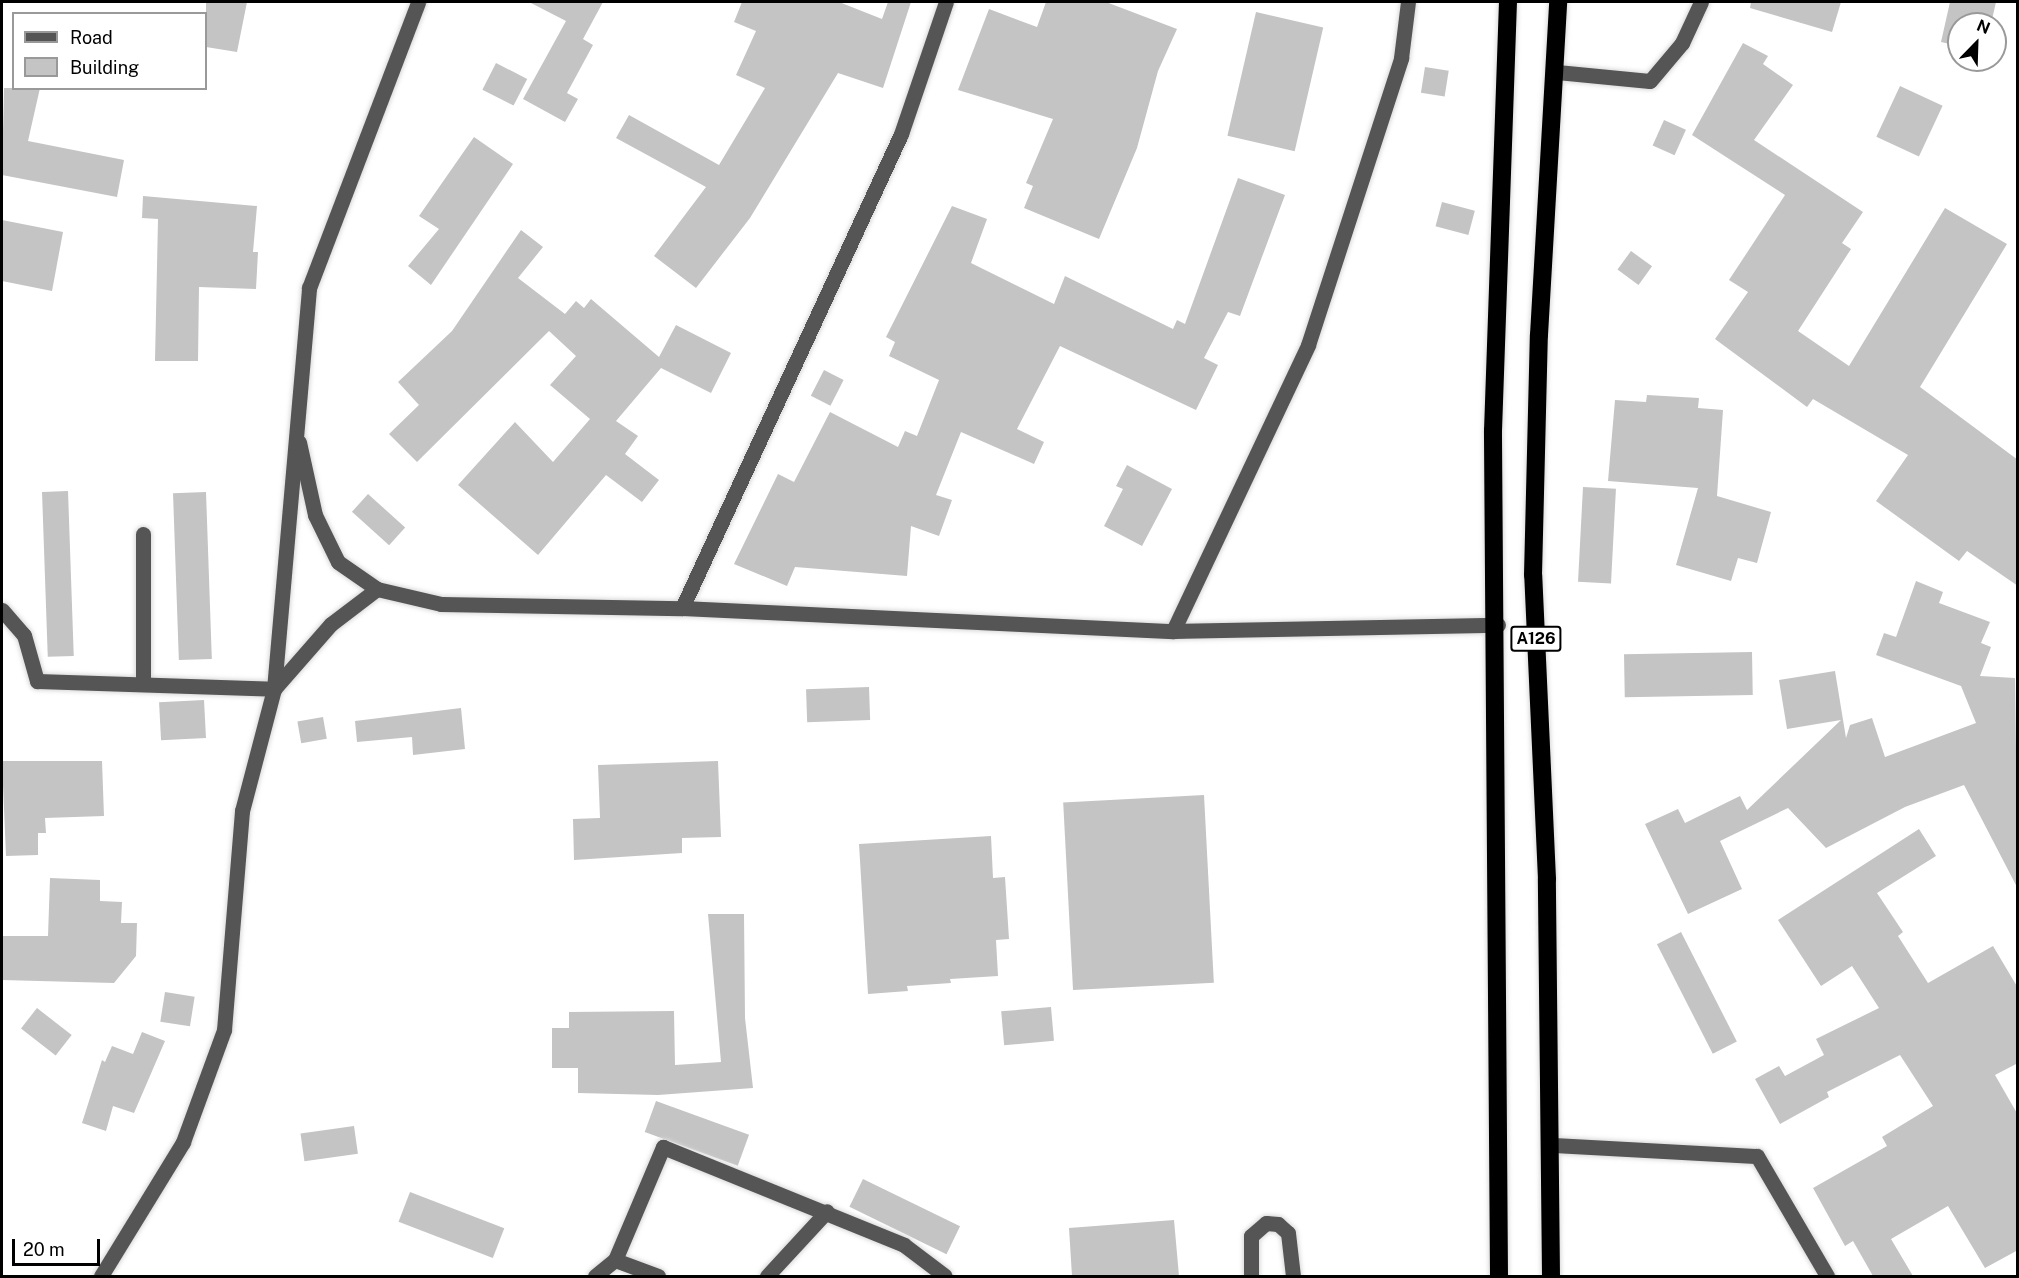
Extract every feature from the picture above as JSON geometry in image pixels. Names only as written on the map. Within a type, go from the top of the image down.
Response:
[{"type":"highway","name":"A126","points":[[1500,1276],[1498,625],[1493,431],[1508,2]]},
{"type":"highway","name":"A126","points":[[1551,1276],[1547,879],[1533,575],[1539,335],[1557,72],[1558,2]]},
{"type":"street","points":[[101,1276],[183,1142],[224,1030],[242,811],[274,689],[309,288],[418,2]]},
{"type":"street","points":[[682,608],[901,134],[946,2]]},
{"type":"street","points":[[1173,631],[1308,345],[1401,58],[1408,2]]},
{"type":"street","points":[[1557,72],[1650,81],[1682,43],[1701,2]]},
{"type":"street","points":[[296,427],[315,515],[338,562],[377,589],[441,604],[682,608],[1173,631],[1498,625]]},
{"type":"street","points":[[143,534],[143,683]]},
{"type":"street","points":[[274,689],[331,624],[377,589]]},
{"type":"street","points":[[2,610],[24,635],[38,681],[274,689]]},
{"type":"street","points":[[1551,1145],[1757,1156],[1827,1276]]},
{"type":"street","points":[[595,1276],[615,1260],[663,1147],[827,1211],[904,1245],[945,1276]]},
{"type":"street","points":[[767,1276],[827,1211]]},
{"type":"street","points":[[1251,1276],[1251,1236],[1266,1223],[1278,1224],[1287,1233],[1293,1276]]},
{"type":"street","points":[[615,1260],[658,1276]]},
{"type":"building","points":[[206,2],[247,2],[237,52],[207,47]]},
{"type":"building","points":[[529,2],[603,2],[583,39],[593,45],[567,93],[578,99],[565,122],[523,99],[566,21]]},
{"type":"building","points":[[742,2],[839,2],[882,19],[888,2],[911,2],[883,88],[838,73],[750,218],[696,288],[654,256],[706,187],[616,138],[629,115],[719,165],[765,88],[736,75],[756,31],[734,22]]},
{"type":"building","points":[[1046,2],[1106,2],[1177,29],[1158,71],[1137,148],[1099,239],[1024,208],[1033,186],[1026,183],[1053,119],[958,90],[989,9],[1037,27]]},
{"type":"building","points":[[1751,2],[1841,2],[1832,32],[1750,8]]},
{"type":"building","points":[[1950,2],[1996,2],[1994,12],[1948,12]]},
{"type":"building","points":[[1256,12],[1323,28],[1295,151],[1227,136]]},
{"type":"building","points":[[1947,15],[1947,43],[1941,42]]},
{"type":"building","points":[[1743,43],[1768,56],[1763,64],[1793,85],[1754,140],[1863,212],[1842,243],[1851,249],[1798,331],[1849,366],[1945,208],[2007,244],[1920,387],[2018,460],[2018,586],[1967,551],[1959,561],[1876,501],[1908,455],[1813,399],[1807,407],[1715,339],[1748,292],[1729,280],[1785,195],[1692,135]]},
{"type":"building","points":[[496,63],[527,79],[514,106],[482,90]]},
{"type":"building","points":[[1425,67],[1449,71],[1445,96],[1421,93]]},
{"type":"building","points":[[1900,86],[1943,106],[1919,157],[1876,137]]},
{"type":"building","points":[[4,88],[40,90],[28,141],[124,160],[117,197],[2,175]]},
{"type":"building","points":[[1664,120],[1686,130],[1675,155],[1653,146]]},
{"type":"building","points":[[474,137],[513,164],[431,285],[408,266],[439,229],[419,216]]},
{"type":"building","points":[[1238,178],[1285,195],[1240,316],[1228,312],[1204,358],[1218,365],[1196,410],[1060,346],[1017,429],[1044,442],[1034,464],[961,432],[936,495],[952,500],[939,536],[911,526],[907,576],[795,567],[787,586],[734,564],[778,474],[794,482],[830,412],[898,447],[905,431],[917,436],[939,380],[889,356],[895,342],[886,337],[952,206],[987,219],[971,263],[1054,304],[1065,276],[1173,329],[1177,320],[1185,324]]},
{"type":"building","points":[[143,196],[257,206],[253,252],[258,252],[256,289],[199,287],[198,361],[155,361],[158,219],[142,218]]},
{"type":"building","points":[[1442,202],[1475,211],[1468,235],[1436,226]]},
{"type":"building","points":[[2,220],[63,232],[52,291],[2,281]]},
{"type":"building","points":[[521,230],[543,247],[518,278],[565,314],[576,301],[584,308],[591,299],[659,357],[676,325],[731,353],[711,393],[661,368],[616,421],[638,436],[625,454],[659,480],[642,502],[606,475],[538,555],[458,485],[515,422],[553,462],[590,419],[550,385],[576,356],[549,331],[417,462],[389,434],[419,405],[398,382],[452,331]]},
{"type":"building","points":[[1631,251],[1652,266],[1639,285],[1617,270]]},
{"type":"building","points":[[824,370],[844,380],[830,406],[811,396]]},
{"type":"building","points":[[1647,395],[1699,398],[1698,408],[1723,410],[1717,496],[1771,512],[1757,563],[1738,558],[1731,581],[1676,565],[1698,488],[1608,481],[1615,400],[1646,402]]},
{"type":"building","points":[[1127,465],[1172,489],[1142,546],[1104,526],[1123,489],[1116,486]]},
{"type":"building","points":[[1583,487],[1616,489],[1611,584],[1578,582]]},
{"type":"building","points":[[68,491],[74,656],[48,657],[42,492]]},
{"type":"building","points":[[206,492],[212,659],[179,660],[173,493]]},
{"type":"building","points":[[368,494],[405,527],[389,545],[352,512]]},
{"type":"building","points":[[1916,581],[1943,592],[1939,603],[1990,622],[1981,643],[1991,647],[1980,676],[2015,678],[2018,889],[1964,785],[1905,807],[1826,848],[1788,808],[1720,841],[1742,889],[1688,914],[1645,824],[1678,809],[1685,823],[1740,796],[1747,810],[1841,720],[1787,729],[1779,680],[1835,671],[1846,738],[1850,725],[1872,718],[1885,757],[1976,723],[1961,686],[1876,655],[1884,633],[1896,637]]},
{"type":"building","points":[[1752,652],[1753,695],[1625,697],[1624,654]]},
{"type":"building","points":[[869,687],[870,720],[807,722],[806,689]]},
{"type":"building","points":[[204,700],[206,738],[161,740],[159,702]]},
{"type":"building","points":[[461,708],[465,749],[413,755],[412,737],[357,742],[355,721]]},
{"type":"building","points":[[323,717],[327,739],[301,743],[297,722]]},
{"type":"building","points":[[2,761],[102,761],[104,816],[45,818],[46,833],[38,833],[38,855],[6,856]]},
{"type":"building","points":[[718,761],[721,837],[682,838],[682,853],[574,860],[573,819],[600,818],[598,765]]},
{"type":"building","points":[[1204,795],[1214,983],[1073,990],[1063,802]]},
{"type":"building","points":[[1919,829],[1936,856],[1877,893],[1903,932],[1898,936],[1928,983],[1993,946],[2018,988],[2018,1063],[1995,1075],[2018,1115],[2018,1250],[1985,1268],[1948,1206],[1891,1239],[1913,1276],[1873,1276],[1853,1241],[1845,1246],[1813,1188],[1887,1146],[1882,1137],[1933,1106],[1900,1055],[1827,1092],[1829,1097],[1780,1124],[1755,1079],[1779,1066],[1785,1076],[1824,1055],[1816,1039],[1879,1008],[1852,966],[1821,986],[1778,920]]},
{"type":"building","points":[[991,836],[993,878],[1005,877],[1009,939],[996,940],[998,976],[950,979],[951,983],[907,986],[908,991],[868,994],[859,844]]},
{"type":"building","points":[[50,878],[100,880],[100,901],[122,902],[121,923],[137,923],[136,956],[114,983],[2,980],[2,936],[48,936]]},
{"type":"building","points":[[708,914],[744,914],[745,1018],[753,1088],[658,1095],[578,1093],[578,1068],[552,1068],[552,1028],[569,1028],[569,1012],[674,1011],[675,1065],[721,1062]]},
{"type":"building","points":[[1681,932],[1737,1042],[1713,1054],[1657,944]]},
{"type":"building","points":[[165,992],[195,997],[190,1026],[160,1022]]},
{"type":"building","points":[[1051,1007],[1054,1041],[1004,1045],[1001,1011]]},
{"type":"building","points":[[37,1008],[72,1035],[56,1056],[21,1028]]},
{"type":"building","points":[[142,1032],[165,1041],[134,1113],[113,1106],[106,1131],[82,1123],[102,1060],[105,1062],[112,1046],[133,1054]]},
{"type":"building","points":[[656,1101],[749,1135],[738,1166],[645,1132]]},
{"type":"building","points":[[354,1126],[358,1154],[304,1161],[301,1134]]},
{"type":"building","points":[[863,1179],[960,1226],[946,1254],[849,1207]]},
{"type":"building","points":[[410,1192],[504,1228],[493,1258],[399,1222]]},
{"type":"building","points":[[1174,1220],[1179,1276],[1072,1276],[1069,1228]]}]
